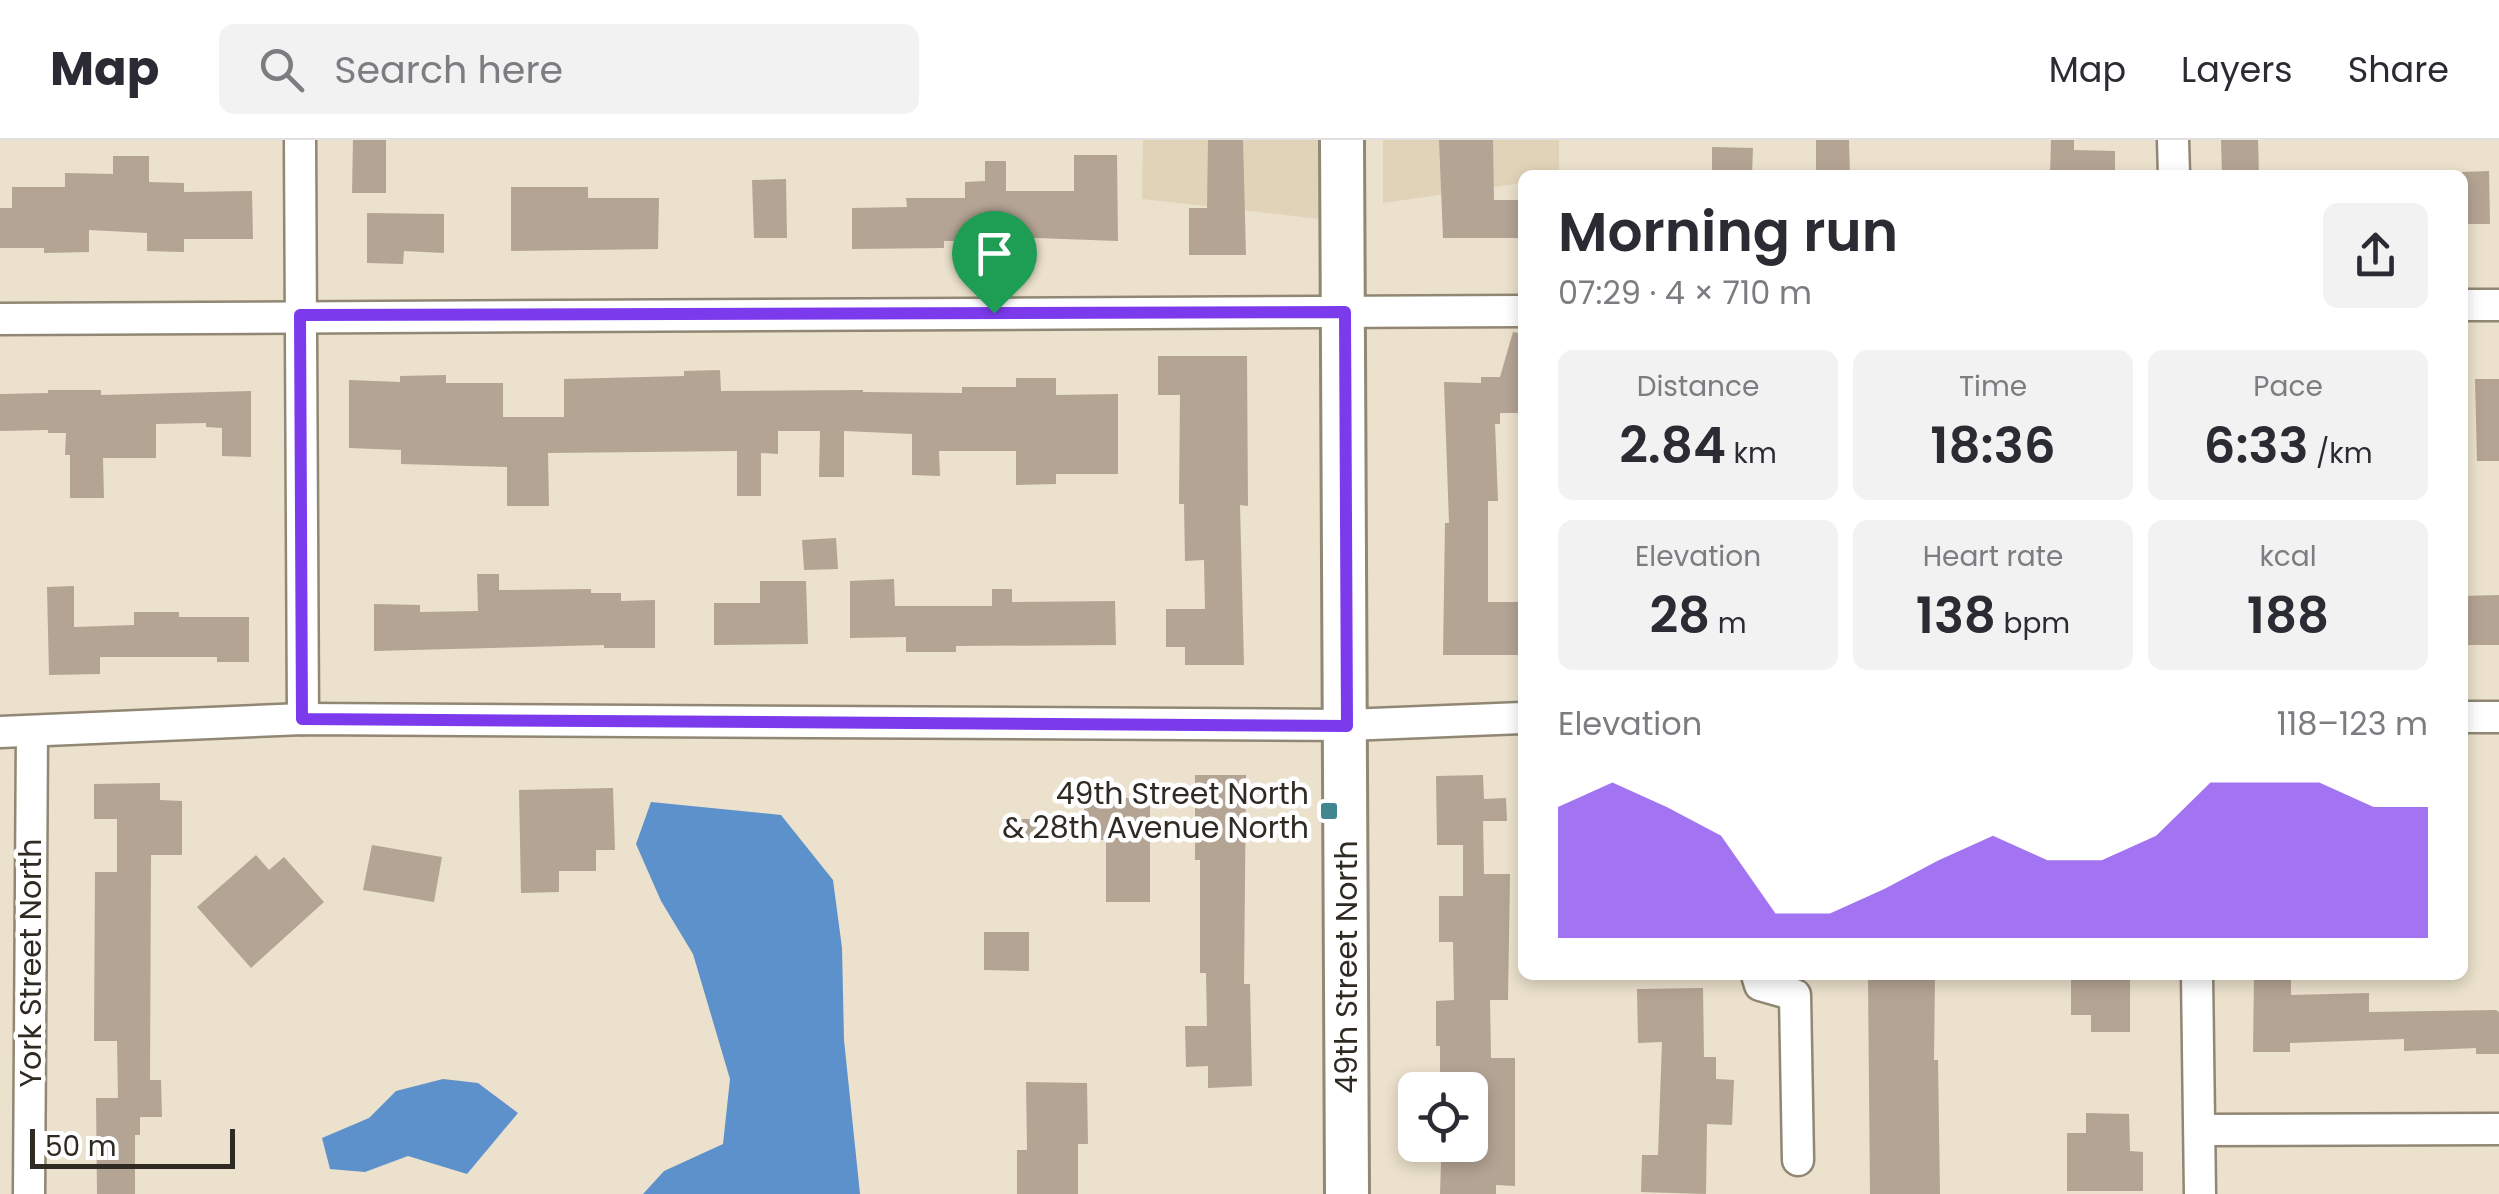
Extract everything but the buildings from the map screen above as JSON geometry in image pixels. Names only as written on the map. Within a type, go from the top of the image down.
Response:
[{"type":"main road","name":"49th Street North","points":[[1342,140],[1347,1194]]},
{"type":"street","points":[[300,140],[302,719]]},
{"type":"street","points":[[2174,140],[2174,170]]},
{"type":"street","points":[[2468,305],[2499,305]]},
{"type":"street","points":[[0,319],[1518,311]]},
{"type":"street","points":[[2468,717],[2499,716]]},
{"type":"street","points":[[0,732],[302,719],[1347,726],[1518,718]]},
{"type":"street","name":"York Street North","points":[[28,1194],[32,732]]},
{"type":"street","points":[[1758,980],[1760,985],[1794,995],[1798,1160]]},
{"type":"street","points":[[2197,980],[2200,1194]]},
{"type":"street","points":[[2200,1130],[2499,1129]]},
{"type":"shaded area","points":[[1143,140],[1321,140],[1321,219],[1142,199]]},
{"type":"shaded area","points":[[1383,140],[1559,140],[1559,170],[1518,170],[1518,184],[1383,203]]},
{"type":"water","points":[[651,802],[781,815],[833,880],[842,948],[844,1040],[860,1194],[643,1194],[664,1171],[723,1144],[730,1079],[693,954],[661,901],[636,844]]},
{"type":"water","points":[[443,1079],[478,1083],[518,1113],[467,1174],[408,1156],[365,1172],[330,1169],[322,1138],[369,1118],[396,1091]]},
{"type":"place","name":"49th Street North & 28th Avenue North","points":[[1329,811]]},
{"type":"route","points":[[1345,312],[1347,726],[302,719],[300,315],[994,313],[1345,312]]}]
